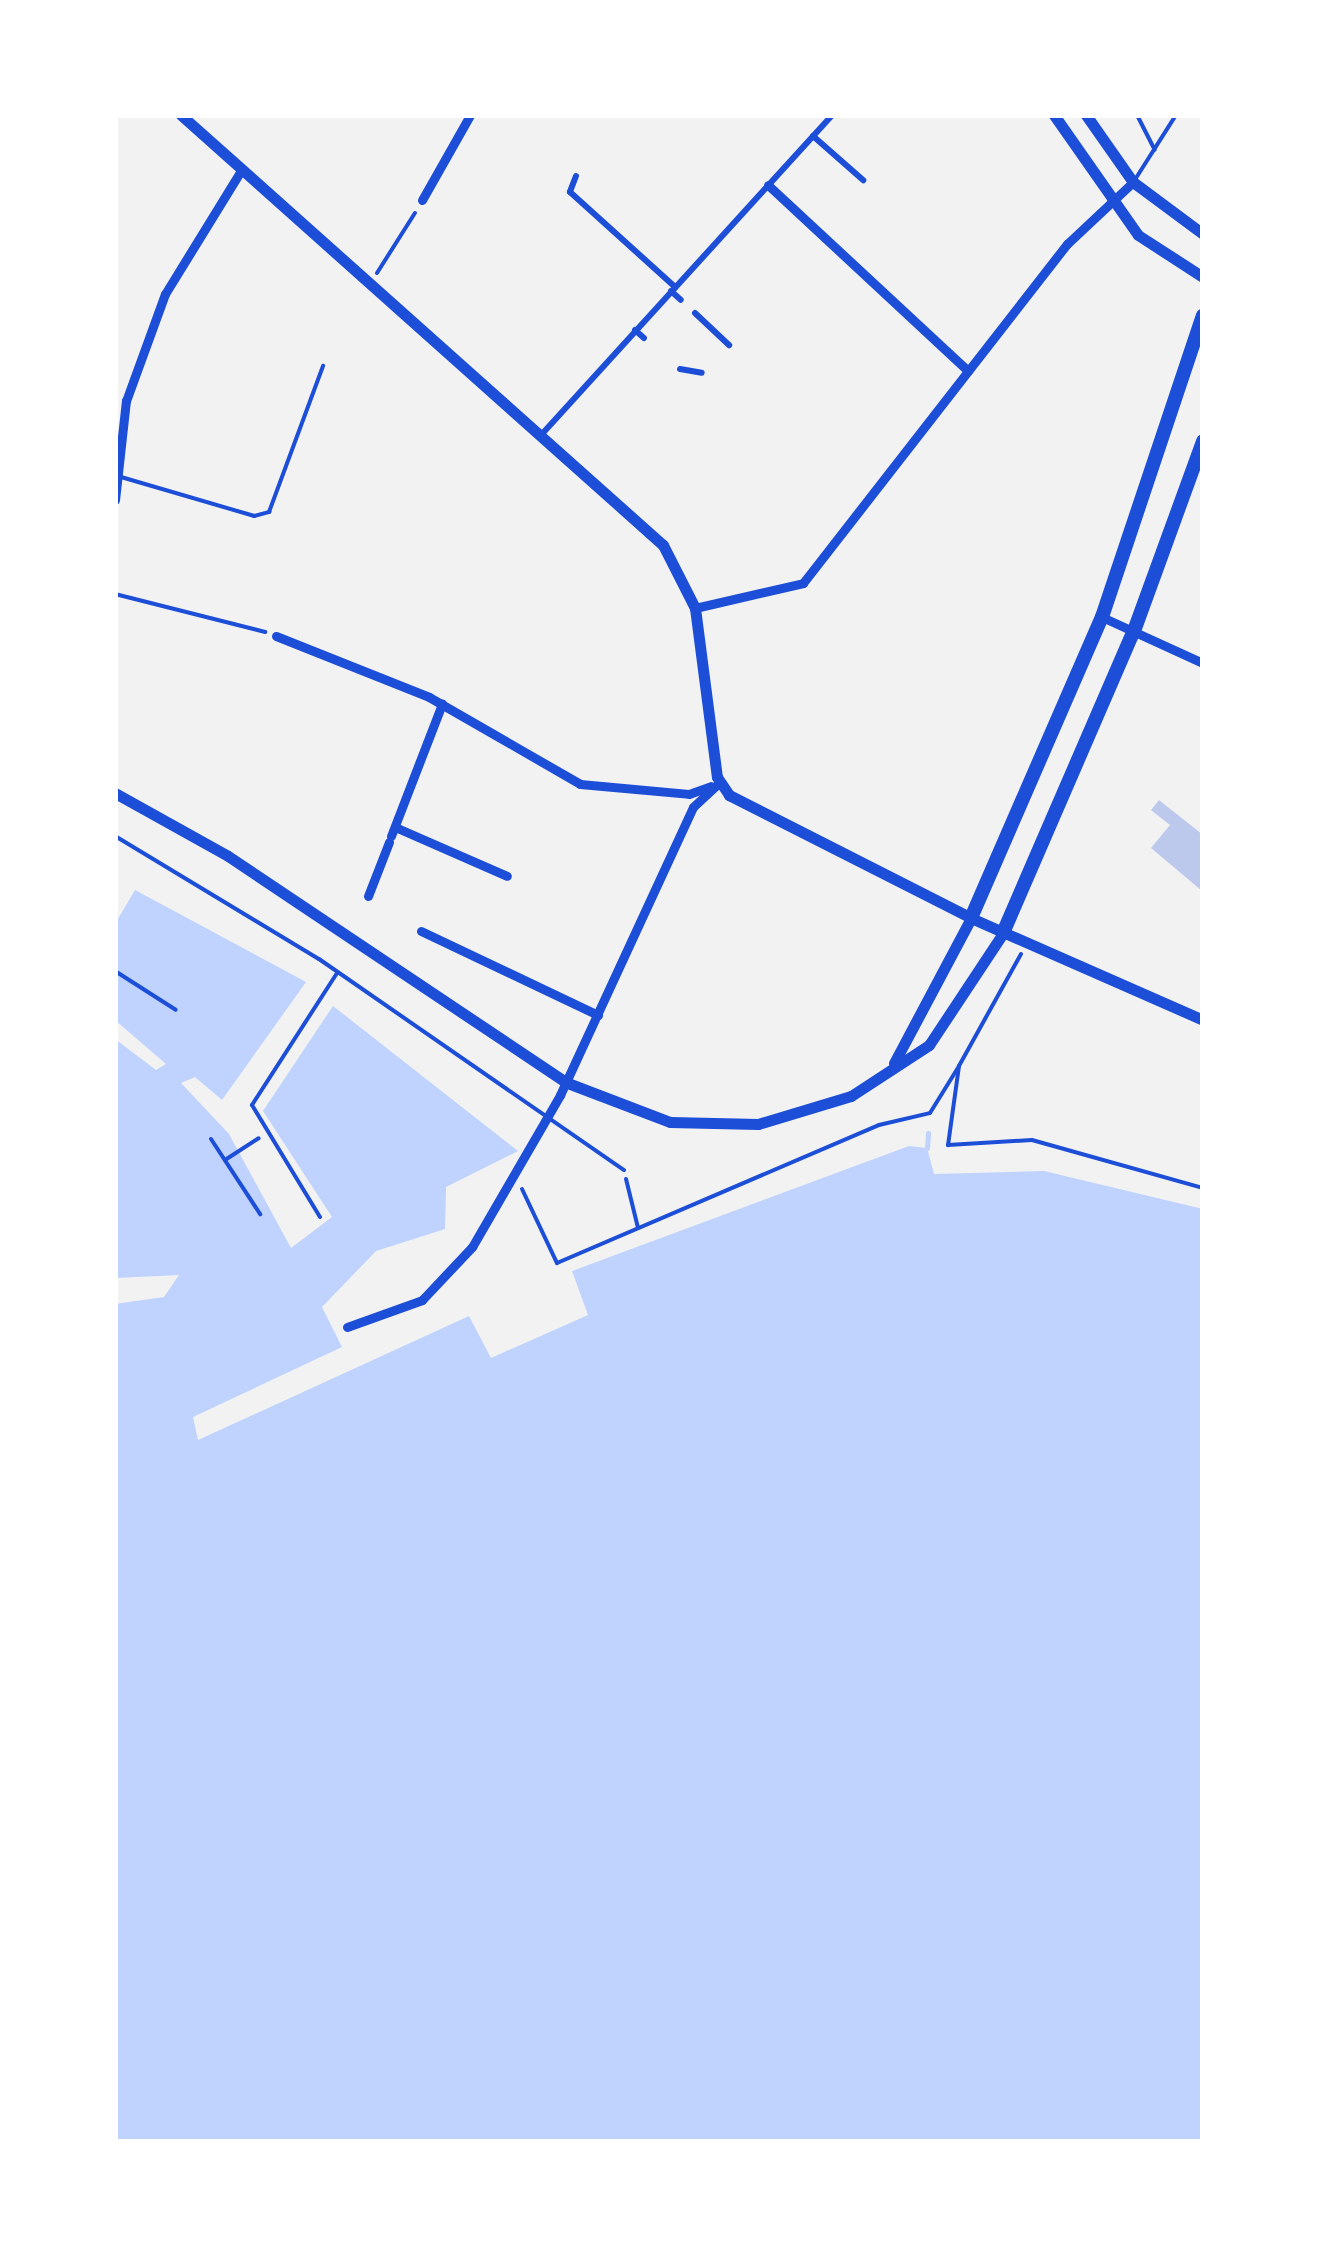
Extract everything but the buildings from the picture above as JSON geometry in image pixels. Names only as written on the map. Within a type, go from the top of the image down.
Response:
[{"type":"main road","points":[[971,918],[1102,616],[1203,315]]},
{"type":"main road","points":[[1003,933],[1134,631],[1203,440]]},
{"type":"street","points":[[181,115],[663,545],[695,608],[719,783],[740,804],[1024,943],[1203,1020]]},
{"type":"street","points":[[422,200],[470,115]]},
{"type":"street","points":[[542,434],[832,115]]},
{"type":"street","points":[[1054,115],[1110,200],[1156,252],[1203,276]]},
{"type":"street","points":[[1086,115],[1133,182],[1203,234]]},
{"type":"street","points":[[813,136],[863,180]]},
{"type":"street","points":[[115,500],[121,477],[126,401],[164,294],[242,170]]},
{"type":"street","points":[[576,176],[570,192],[680,300]]},
{"type":"street","points":[[695,608],[803,583],[968,371],[1110,200],[1133,182]]},
{"type":"street","points":[[768,185],[968,371]]},
{"type":"street","points":[[695,313],[728,344]]},
{"type":"street","points":[[636,330],[644,338]]},
{"type":"street","points":[[680,369],[702,373]]},
{"type":"street","points":[[1102,616],[1203,663]]},
{"type":"street","points":[[276,636],[442,704],[580,784],[689,794],[719,783]]},
{"type":"street","points":[[368,896],[442,704]]},
{"type":"street","points":[[347,1327],[372,1314],[422,1300],[498,1206],[548,1118],[693,808],[719,783]]},
{"type":"street","points":[[115,793],[228,856],[565,1082],[618,1108],[715,1126],[806,1114],[888,1071],[942,1029],[1003,933]]},
{"type":"street","points":[[392,835],[507,876]]},
{"type":"street","points":[[888,1071],[971,918]]},
{"type":"street","points":[[421,931],[598,1015]]},
{"type":"lane","points":[[1137,115],[1156,150]]},
{"type":"lane","points":[[1133,182],[1176,115]]},
{"type":"lane","points":[[121,477],[254,516],[269,512],[323,366]]},
{"type":"lane","points":[[115,836],[337,973],[624,1170]]},
{"type":"lane","points":[[320,1217],[252,1105],[337,973]]},
{"type":"path","points":[[371,282],[422,200]]},
{"type":"path","points":[[115,594],[276,636]]},
{"type":"path","points":[[515,1174],[557,1263],[880,1124],[930,1113],[998,1010],[1024,943]]},
{"type":"path","points":[[115,971],[176,1010]]},
{"type":"path","points":[[959,1066],[943,1132],[958,1151],[1032,1140],[1203,1188]]},
{"type":"path","points":[[225,1160],[268,1132]]},
{"type":"path","points":[[211,1139],[260,1214]]},
{"type":"path","points":[[624,1170],[638,1229]]},
{"type":"water","points":[[135,890],[306,982],[222,1100],[195,1077],[181,1083],[229,1134],[291,1248],[332,1217],[263,1111],[333,1006],[518,1151],[446,1187],[445,1229],[376,1251],[322,1307],[342,1347],[193,1417],[198,1440],[469,1316],[491,1358],[588,1315],[572,1271],[909,1146],[927,1148],[934,1174],[1044,1171],[1203,1209],[1203,2142],[115,2142],[115,1304],[164,1297],[179,1275],[115,1278],[115,1039],[156,1070],[166,1064],[115,1020],[115,924]]},
{"type":"pier","points":[[813,1170],[572,1271],[571,1268]]},
{"type":"waterway","points":[[927,1148],[928,1133]]}]
